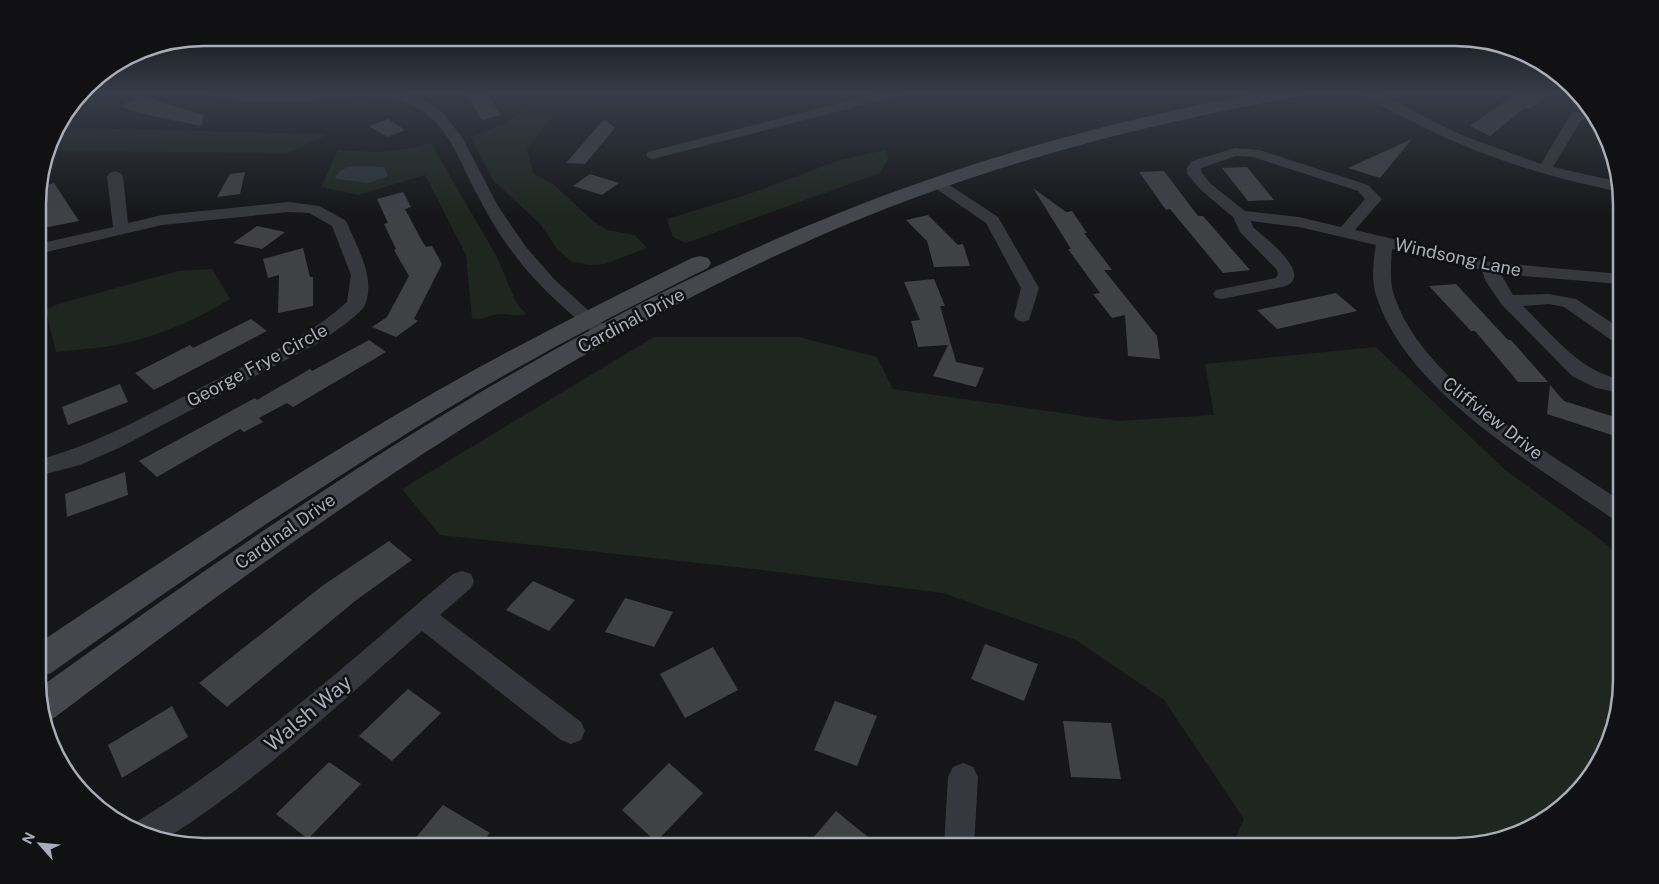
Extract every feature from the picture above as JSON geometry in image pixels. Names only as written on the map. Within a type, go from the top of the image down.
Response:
[{"type":"main road","name":"Cardinal Drive","points":[[48,702],[240,562],[359,480],[505,388],[596,326],[736,245],[915,174],[1045,133]]},
{"type":"main road","name":"Cardinal Drive","points":[[46,657],[238,527],[357,451],[473,382],[596,326],[850,216],[937,183],[1035,151],[1098,133]]},
{"type":"street","points":[[453,133],[459,141],[481,188],[502,224],[522,252],[548,282],[596,326]]},
{"type":"street","points":[[653,154],[735,133]]},
{"type":"street","points":[[1444,133],[1496,154],[1545,169],[1611,185]]},
{"type":"street","points":[[1545,169],[1566,133]]},
{"type":"street","points":[[1222,294],[1282,282],[1286,279],[1287,274],[1285,268],[1246,229],[1240,215],[1206,187],[1195,174],[1194,168],[1197,164],[1235,152],[1254,153],[1363,188],[1374,199],[1345,232]]},
{"type":"street","points":[[115,176],[121,229]]},
{"type":"street","points":[[937,183],[992,220],[1030,288],[1023,316]]},
{"type":"street","name":"George Frye Circle","points":[[46,466],[72,460],[113,442],[313,338],[337,321],[356,304],[360,275],[339,223],[313,209],[289,207],[259,209],[162,220],[47,247]]},
{"type":"street","name":"Windsong Lane","points":[[1240,215],[1299,222],[1490,267],[1613,278]]},
{"type":"street","name":"Cliffview Drive","points":[[1385,242],[1383,280],[1386,297],[1394,318],[1426,363],[1479,412],[1613,507]]},
{"type":"street","points":[[1490,267],[1494,280],[1508,301],[1580,371],[1603,383],[1613,385]]},
{"type":"street","points":[[1508,301],[1549,299],[1570,303],[1613,333]]},
{"type":"street","name":"Walsh Way","points":[[154,829],[189,807],[248,764],[462,581]]},
{"type":"street","points":[[422,616],[571,731]]},
{"type":"street","points":[[960,837],[964,777]]},
{"type":"shaded area","points":[[64,133],[329,134],[288,153],[56,151]]},
{"type":"shaded area","points":[[480,133],[539,133],[527,148],[533,173],[553,184],[593,221],[607,230],[635,235],[647,248],[605,264],[589,265],[571,261],[557,249],[541,225],[493,180],[470,137]]},
{"type":"shaded area","points":[[431,143],[497,257],[516,302],[526,314],[501,314],[480,319],[472,318],[466,255],[425,175],[358,195],[321,187],[338,150],[385,151],[406,149]]},
{"type":"shaded area","points":[[886,150],[888,159],[880,173],[686,243],[673,237],[667,219],[752,193],[837,161]]},
{"type":"shaded area","points":[[352,166],[384,167],[388,176],[368,183],[337,179],[335,177],[341,170]]},
{"type":"shaded area","points":[[212,269],[230,299],[186,322],[138,340],[105,347],[56,352],[47,310],[58,304],[178,271]]},
{"type":"shaded area","points":[[654,337],[799,337],[877,357],[893,389],[1118,421],[1214,415],[1205,364],[1376,347],[1504,469],[1613,550],[1613,679],[1611,700],[1601,740],[1586,767],[1573,784],[1542,811],[1505,829],[1485,835],[1465,837],[1236,837],[1244,819],[1164,700],[1076,640],[943,593],[754,569],[440,535],[402,489]]},
{"type":"building","points":[[381,133],[397,133],[387,137]]},
{"type":"building","points":[[592,133],[611,133],[585,164],[566,163]]},
{"type":"building","points":[[1412,139],[1380,178],[1348,168]]},
{"type":"building","points":[[1247,167],[1274,200],[1248,201],[1222,168]]},
{"type":"building","points":[[1164,171],[1198,216],[1203,216],[1250,270],[1223,273],[1170,209],[1166,210],[1139,172]]},
{"type":"building","points":[[245,172],[240,194],[217,197],[230,174]]},
{"type":"building","points":[[590,174],[619,183],[602,195],[573,186]]},
{"type":"building","points":[[54,183],[79,221],[47,227],[48,185]]},
{"type":"building","points":[[1033,188],[1066,212],[1072,211],[1087,233],[1084,233],[1112,270],[1104,270],[1157,336],[1160,359],[1128,356],[1125,315],[1112,318],[1093,294],[1100,293],[1068,249],[1071,249]]},
{"type":"building","points":[[403,192],[411,207],[405,209],[422,241],[426,247],[432,246],[442,264],[414,319],[418,321],[396,337],[372,327],[387,317],[409,276],[394,250],[396,249],[384,224],[388,223],[377,199]]},
{"type":"building","points":[[928,215],[958,245],[963,244],[970,266],[934,267],[927,241],[906,220]]},
{"type":"building","points":[[257,226],[285,232],[262,249],[233,243]]},
{"type":"building","points":[[303,248],[310,277],[313,277],[313,306],[278,313],[279,275],[268,278],[263,259]]},
{"type":"building","points":[[934,279],[945,306],[940,306],[956,362],[984,368],[976,387],[933,376],[948,345],[918,347],[911,321],[920,320],[904,282]]},
{"type":"building","points":[[1456,284],[1508,340],[1511,340],[1548,382],[1518,382],[1475,331],[1471,331],[1429,286]]},
{"type":"building","points":[[1336,293],[1357,311],[1277,329],[1257,310]]},
{"type":"building","points":[[251,319],[267,331],[154,390],[135,373],[190,345],[193,348]]},
{"type":"building","points":[[369,340],[386,352],[293,407],[287,403],[259,418],[263,422],[244,432],[240,429],[157,477],[139,461],[255,398],[257,400],[310,369],[312,371]]},
{"type":"building","points":[[120,384],[128,402],[68,425],[62,407]]},
{"type":"building","points":[[1550,385],[1564,401],[1613,416],[1613,435],[1547,414]]},
{"type":"building","points":[[125,472],[128,495],[67,517],[65,494]]},
{"type":"building","points":[[389,541],[412,560],[355,601],[227,707],[199,683],[322,586]]},
{"type":"building","points":[[533,581],[575,600],[549,631],[506,610]]},
{"type":"building","points":[[625,598],[673,612],[654,647],[605,632]]},
{"type":"building","points":[[985,644],[1038,664],[1024,701],[971,679]]},
{"type":"building","points":[[713,647],[738,690],[685,718],[660,674]]},
{"type":"building","points":[[408,689],[441,713],[392,761],[359,736]]},
{"type":"building","points":[[835,701],[877,716],[857,766],[814,750]]},
{"type":"building","points":[[172,706],[188,737],[122,778],[108,745]]},
{"type":"building","points":[[1063,721],[1111,723],[1121,779],[1071,777]]},
{"type":"building","points":[[329,762],[361,784],[309,838],[276,814]]},
{"type":"building","points":[[669,763],[703,793],[660,838],[651,838],[622,810]]},
{"type":"building","points":[[443,805],[490,833],[486,838],[416,838]]},
{"type":"building","points":[[836,811],[869,837],[813,838]]}]
